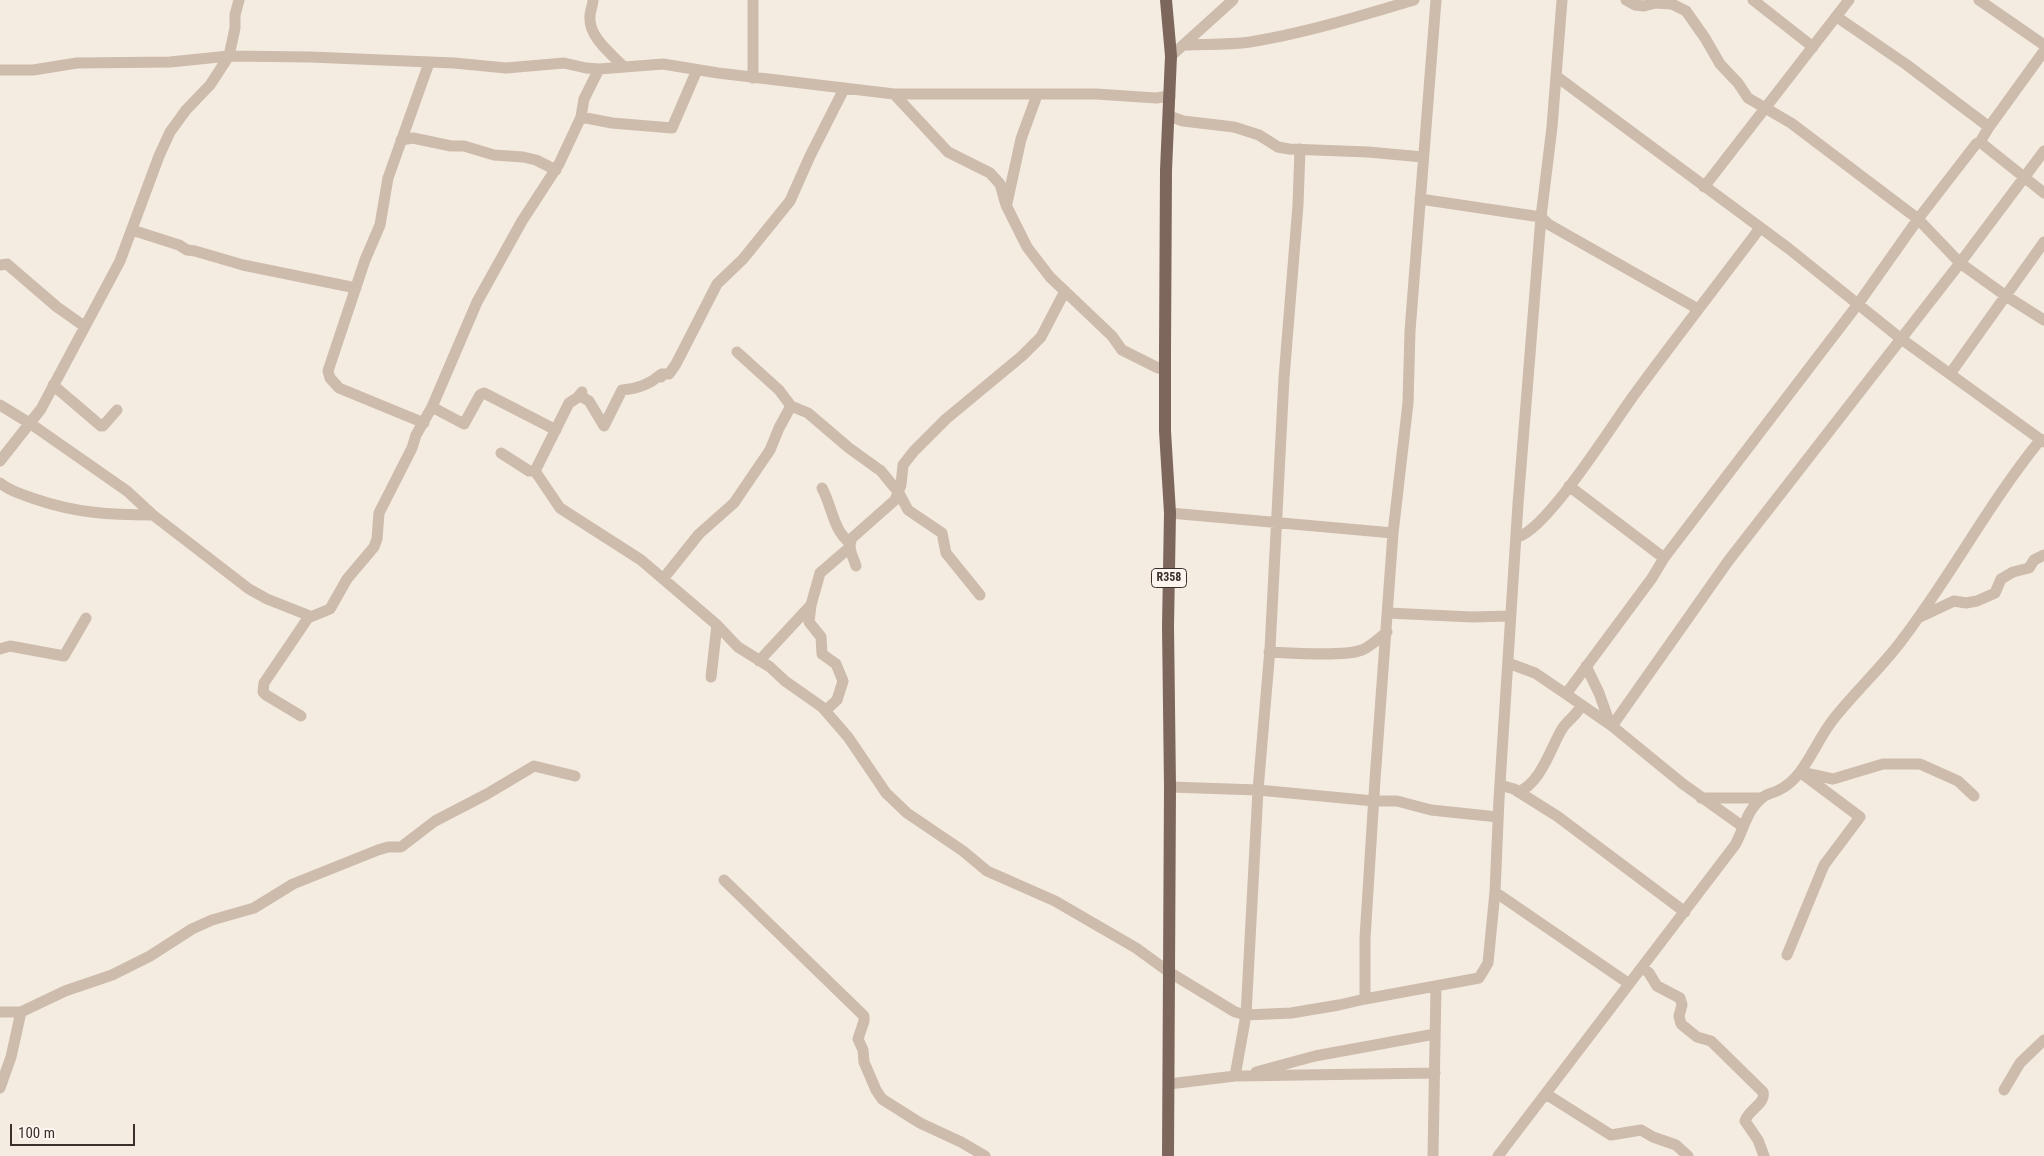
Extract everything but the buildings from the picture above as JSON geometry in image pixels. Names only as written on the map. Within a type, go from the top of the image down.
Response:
[{"type":"main road","name":"R358","points":[[1166,0],[1171,56],[1166,170],[1165,368],[1165,431],[1170,513],[1168,626],[1170,787],[1168,1156]]},
{"type":"street","points":[[0,461],[31,424],[120,261],[159,156],[170,132],[186,110],[210,85],[229,56],[239,0]]},
{"type":"street","points":[[593,0],[590,24],[594,33],[623,66]]},
{"type":"street","points":[[753,0],[753,78]]},
{"type":"street","points":[[1171,56],[1233,0]]},
{"type":"street","points":[[1184,45],[1247,42],[1280,36],[1336,23],[1414,0]]},
{"type":"street","points":[[1365,999],[1365,938],[1393,533],[1408,403],[1410,331],[1436,0]]},
{"type":"street","points":[[501,453],[528,470],[535,471],[560,508],[629,551],[717,625],[738,647],[759,660],[826,710],[848,737],[886,793],[907,813],[963,851],[988,871],[1055,901],[1136,948],[1169,972],[1235,1012],[1246,1015],[1291,1013],[1472,980],[1483,974],[1489,956],[1495,892],[1510,616],[1518,537],[1518,504],[1541,217],[1552,127],[1562,0]]},
{"type":"street","points":[[1626,0],[1635,5],[1644,6],[1655,3],[1672,4],[1686,11],[1720,64],[1748,98],[1791,123],[1918,220],[1960,263],[2044,320]]},
{"type":"street","points":[[1753,0],[1813,47]]},
{"type":"street","points":[[1704,187],[1837,18],[1849,0]]},
{"type":"street","points":[[1979,0],[2044,45]]},
{"type":"street","points":[[1837,18],[1907,66],[1989,127]]},
{"type":"street","points":[[1566,694],[1652,578],[1664,558],[1858,304],[1918,220],[1976,144],[1980,142],[2044,51]]},
{"type":"street","points":[[0,70],[33,70],[77,63],[170,62],[229,56],[310,57],[454,63],[506,68],[564,63],[586,68],[663,64],[753,78],[788,80],[844,89],[894,94],[1096,94],[1156,98],[1170,96]]},
{"type":"street","points":[[424,423],[339,388],[330,378],[328,371],[380,225],[388,178],[429,63]]},
{"type":"street","points":[[0,405],[31,424],[127,491],[153,515],[249,589],[267,599],[310,616],[323,613],[330,609],[347,579],[371,553],[378,539],[379,513],[413,446],[416,435],[432,407],[477,302],[522,221],[556,170],[581,116],[584,99],[599,68]]},
{"type":"street","points":[[581,116],[612,123],[672,128],[698,70]]},
{"type":"street","points":[[1498,1156],[1735,845],[1742,826],[1762,798],[1790,783],[1800,772],[1832,722],[1859,688],[1883,664],[1919,618],[2023,462],[2043,440],[1900,338],[1760,228],[1556,76]]},
{"type":"street","points":[[535,471],[570,402],[582,392],[582,397],[589,401],[604,426],[622,390],[633,389],[650,383],[660,375],[661,377],[662,374],[669,374],[680,359],[721,280],[743,259],[790,201],[810,156],[844,89]]},
{"type":"street","points":[[894,94],[948,152],[990,173],[1000,184],[1006,205],[1027,246],[1050,277],[1112,336],[1122,350],[1158,368],[1165,368]]},
{"type":"street","points":[[1006,205],[1021,139],[1037,94]]},
{"type":"street","points":[[1169,116],[1183,121],[1234,127],[1259,135],[1278,147],[1423,157]]},
{"type":"street","points":[[401,140],[413,138],[451,146],[464,146],[494,155],[523,157],[536,160],[556,170]]},
{"type":"street","points":[[1980,142],[2044,194]]},
{"type":"street","points":[[1235,1075],[1246,1015],[1258,790],[1269,652],[1284,378],[1298,205],[1300,149]]},
{"type":"street","points":[[1611,726],[1729,560],[1960,263],[2044,151]]},
{"type":"street","points":[[1420,199],[1541,217],[1548,224],[1606,258],[1698,309]]},
{"type":"street","points":[[1518,537],[1526,534],[1540,522],[1760,228]]},
{"type":"street","points":[[132,230],[179,245],[187,250],[195,250],[243,264],[356,288]]},
{"type":"street","points":[[1950,374],[2044,242]]},
{"type":"street","points":[[0,265],[8,264],[57,307],[84,326]]},
{"type":"street","points":[[826,710],[837,700],[843,681],[836,664],[822,654],[821,637],[809,622],[811,605],[820,573],[849,546],[852,538],[891,504],[899,492],[904,462],[946,419],[1032,347],[1046,329],[1064,291]]},
{"type":"street","points":[[737,352],[779,390],[791,406],[808,413],[849,448],[881,471],[899,492],[908,510],[942,533],[946,553],[980,595]]},
{"type":"street","points":[[53,386],[65,398],[82,408],[101,426],[117,410]]},
{"type":"street","points":[[432,407],[464,424],[480,395],[484,393],[556,430]]},
{"type":"street","points":[[663,579],[699,534],[734,503],[770,450],[791,406]]},
{"type":"street","points":[[0,483],[16,492],[60,508],[101,513],[153,515]]},
{"type":"street","points":[[1568,486],[1664,558]]},
{"type":"street","points":[[822,488],[828,498],[837,530],[849,546],[856,566]]},
{"type":"street","points":[[1170,513],[1393,533]]},
{"type":"street","points":[[1919,618],[1929,611],[1954,601],[1966,603],[1977,601],[1995,593],[2001,580],[2013,572],[2028,568],[2034,560],[2044,555]]},
{"type":"street","points":[[759,660],[811,605]]},
{"type":"street","points":[[1388,613],[1472,617],[1510,616]]},
{"type":"street","points":[[302,716],[266,695],[262,688],[279,659],[310,616]]},
{"type":"street","points":[[0,649],[10,646],[64,656],[86,618]]},
{"type":"street","points":[[712,677],[717,625]]},
{"type":"street","points":[[1269,652],[1305,654],[1360,650],[1369,646],[1387,632]]},
{"type":"street","points":[[1508,663],[1535,674],[1566,694],[1611,726],[1701,798],[1742,826]]},
{"type":"street","points":[[1586,666],[1599,693],[1611,726]]},
{"type":"street","points":[[1518,792],[1529,786],[1545,764],[1562,728],[1578,713],[1581,705]]},
{"type":"street","points":[[1800,772],[1833,779],[1883,764],[1920,764],[1958,781],[1974,796]]},
{"type":"street","points":[[0,1012],[20,1012],[65,991],[124,970],[192,929],[212,920],[254,908],[293,884],[378,850],[388,847],[401,847],[435,822],[488,794],[534,766],[575,776]]},
{"type":"street","points":[[1787,955],[1824,865],[1860,817],[1800,772]]},
{"type":"street","points":[[1500,784],[1518,792],[1557,816],[1684,912]]},
{"type":"street","points":[[1170,787],[1258,790],[1374,801],[1389,800],[1431,810],[1498,817]]},
{"type":"street","points":[[1701,798],[1762,798]]},
{"type":"street","points":[[724,880],[864,1016],[858,1039],[863,1050],[864,1062],[880,1097],[920,1123],[961,1142],[984,1156]]},
{"type":"street","points":[[1495,892],[1628,983]]},
{"type":"street","points":[[1642,967],[1649,973],[1657,986],[1680,998],[1682,1005],[1679,1016],[1681,1024],[1697,1038],[1711,1041],[1763,1092],[1762,1101],[1749,1112],[1745,1121],[1758,1140],[1764,1156]]},
{"type":"street","points":[[1433,1156],[1436,986]]},
{"type":"street","points":[[0,1088],[12,1057],[20,1012]]},
{"type":"street","points":[[1169,1084],[1271,1069],[1314,1056],[1435,1034]]},
{"type":"street","points":[[2004,1090],[2020,1063],[2044,1040]]},
{"type":"street","points":[[1235,1075],[1272,1077],[1315,1074],[1435,1073]]},
{"type":"street","points":[[1546,1094],[1611,1134],[1641,1130],[1653,1137],[1676,1145],[1688,1156]]},
{"type":"street","points":[[1507,1145],[1513,1156]]}]
